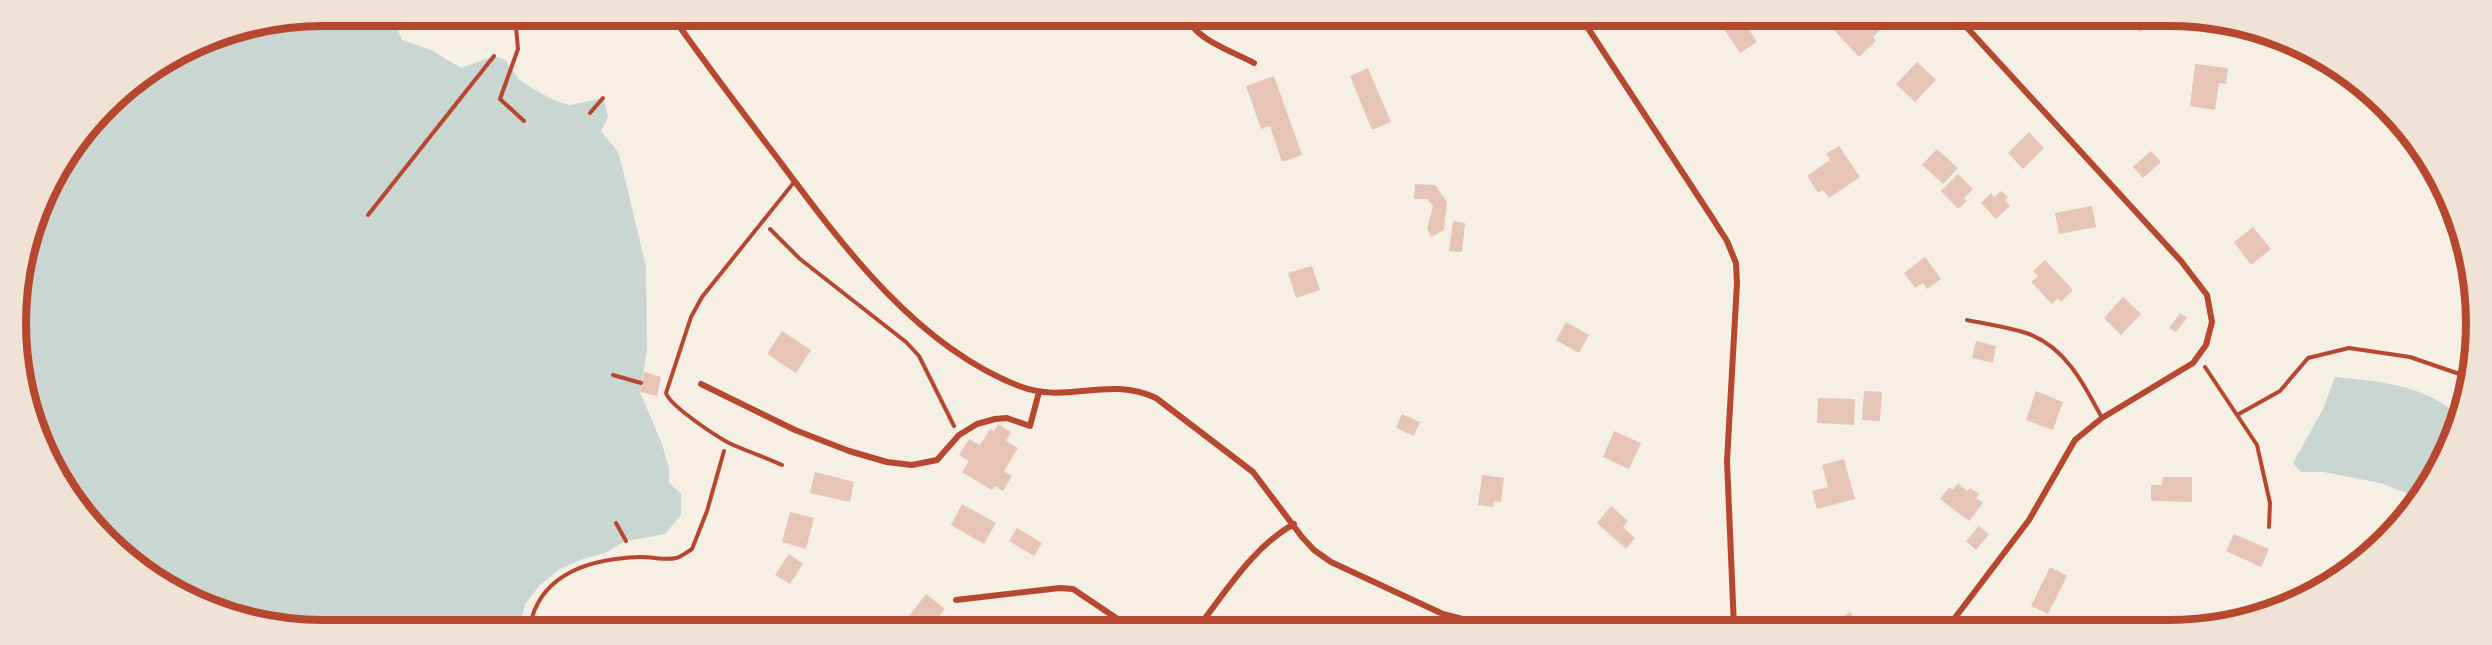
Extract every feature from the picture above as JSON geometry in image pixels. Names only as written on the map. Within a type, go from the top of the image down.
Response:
[{"type":"street","points":[[679,26],[795,181],[873,279],[897,303],[954,349],[991,372],[1019,386],[1039,392],[1061,394],[1117,387],[1140,390],[1156,398],[1254,472],[1314,550],[1352,573],[1443,614],[1466,620]]},
{"type":"street","points":[[1191,26],[1196,33],[1254,63]]},
{"type":"street","points":[[1587,26],[1727,241],[1736,263],[1737,301],[1727,461],[1734,620]]},
{"type":"street","points":[[1953,620],[2030,520],[2075,440],[2102,418],[2193,363],[2206,345],[2212,322],[2207,295],[2181,261],[1966,26]]},
{"type":"street","points":[[702,384],[795,430],[849,451],[887,462],[912,465],[937,460],[959,435],[977,424],[1007,418],[1030,426],[1039,392]]},
{"type":"street","points":[[1204,620],[1261,548],[1276,534],[1294,524]]},
{"type":"street","points":[[956,600],[1060,588],[1073,589],[1119,620]]},
{"type":"lane","points":[[782,465],[728,442],[678,407],[667,398],[666,393],[692,317],[702,297],[795,181]]},
{"type":"lane","points":[[1967,320],[2026,333],[2042,340],[2065,358],[2102,418]]},
{"type":"path","points":[[516,26],[518,49],[500,99],[524,121]]},
{"type":"path","points":[[368,215],[494,56]]},
{"type":"path","points":[[590,112],[603,98]]},
{"type":"path","points":[[765,218],[768,226],[787,248],[891,328],[919,356],[959,435]]},
{"type":"path","points":[[2237,415],[2280,391],[2308,358],[2349,348],[2410,357],[2462,375]]},
{"type":"path","points":[[2198,356],[2257,445],[2270,503],[2269,527]]},
{"type":"path","points":[[613,375],[641,383]]},
{"type":"path","points":[[531,620],[535,608],[548,588],[576,567],[602,561],[639,557],[675,558],[692,549],[728,442]]},
{"type":"path","points":[[616,523],[626,541]]},
{"type":"shaded area","points":[[303,26],[396,26],[402,40],[431,50],[461,68],[494,56],[505,60],[519,79],[556,101],[570,105],[603,98],[608,117],[601,131],[618,152],[646,267],[647,351],[640,392],[662,444],[669,468],[669,483],[681,494],[681,515],[665,534],[626,541],[605,553],[560,569],[540,585],[525,604],[521,620],[322,620],[265,614],[209,597],[157,569],[112,533],[76,488],[48,436],[31,380],[26,342],[26,303],[31,265],[48,209],[76,157],[112,112],[157,76],[209,48],[265,31]]},
{"type":"shaded area","points":[[2335,377],[2401,386],[2432,398],[2453,412],[2436,454],[2411,495],[2380,483],[2324,472],[2301,472],[2293,463],[2323,409]]},
{"type":"building","points":[[1728,26],[1747,26],[1757,42],[1740,53],[1724,29]]},
{"type":"building","points":[[1837,26],[1880,26],[1882,28],[1873,37],[1876,41],[1859,57],[1833,29]]},
{"type":"building","points":[[2129,26],[2144,26],[2141,32]]},
{"type":"building","points":[[1917,62],[1936,80],[1915,102],[1896,84]]},
{"type":"building","points":[[2195,64],[2228,68],[2226,84],[2219,83],[2215,110],[2190,106]]},
{"type":"building","points":[[1368,68],[1391,122],[1372,130],[1350,76]]},
{"type":"building","points":[[1274,76],[1302,155],[1282,162],[1270,126],[1261,129],[1246,86]]},
{"type":"building","points":[[2029,132],[2044,148],[2023,169],[2008,153]]},
{"type":"building","points":[[1839,146],[1860,177],[1829,198],[1823,190],[1818,193],[1807,176],[1830,160],[1826,154]]},
{"type":"building","points":[[1937,149],[1958,168],[1943,184],[1922,165]]},
{"type":"building","points":[[2151,151],[2161,162],[2143,178],[2133,167]]},
{"type":"building","points":[[1958,174],[1973,189],[1964,198],[1967,201],[1958,209],[1941,191]]},
{"type":"building","points":[[1415,184],[1435,185],[1447,202],[1444,230],[1431,237],[1427,228],[1433,206],[1427,199],[1414,199]]},
{"type":"building","points":[[2001,191],[2008,197],[2005,200],[2010,206],[1996,219],[1981,203],[1991,193],[1994,197]]},
{"type":"building","points":[[2092,206],[2096,227],[2059,234],[2055,213]]},
{"type":"building","points":[[1453,221],[1465,223],[1462,252],[1449,251]]},
{"type":"building","points":[[2253,227],[2271,249],[2251,265],[2234,242]]},
{"type":"building","points":[[1925,257],[1941,279],[1927,289],[1923,283],[1915,288],[1904,273]]},
{"type":"building","points":[[2045,260],[2073,290],[2061,302],[2058,298],[2052,304],[2031,282],[2038,276],[2033,271]]},
{"type":"building","points":[[1312,266],[1320,290],[1296,298],[1288,273]]},
{"type":"building","points":[[2123,297],[2141,314],[2121,335],[2104,318]]},
{"type":"building","points":[[2180,313],[2187,318],[2176,332],[2169,328]]},
{"type":"building","points":[[1566,322],[1589,335],[1579,353],[1556,340]]},
{"type":"building","points":[[782,331],[811,350],[796,373],[767,354]]},
{"type":"building","points":[[1976,341],[1996,346],[1993,363],[1972,358]]},
{"type":"building","points":[[644,372],[661,377],[657,396],[640,392]]},
{"type":"building","points":[[1864,391],[1882,392],[1880,421],[1862,420]]},
{"type":"building","points":[[2036,391],[2063,402],[2053,430],[2026,420]]},
{"type":"building","points":[[1818,398],[1855,399],[1854,425],[1817,423]]},
{"type":"building","points":[[1402,414],[1420,422],[1414,436],[1396,428]]},
{"type":"building","points":[[998,424],[1011,432],[1006,441],[1018,448],[1004,471],[1012,476],[1003,491],[995,486],[992,490],[962,472],[969,461],[959,455],[969,439],[980,445],[990,429],[994,431]]},
{"type":"building","points":[[1614,431],[1641,443],[1629,469],[1603,457]]},
{"type":"building","points":[[1844,459],[1855,499],[1817,509],[1812,491],[1828,487],[1822,465]]},
{"type":"building","points":[[815,472],[854,482],[850,502],[810,493]]},
{"type":"building","points":[[1482,475],[1504,478],[1501,502],[1494,501],[1493,507],[1478,505]]},
{"type":"building","points":[[2163,477],[2192,477],[2192,502],[2151,501],[2151,485],[2162,485]]},
{"type":"building","points":[[1958,483],[1967,491],[1970,488],[1979,494],[1976,498],[1983,503],[1969,521],[1940,499],[1949,487],[1953,490]]},
{"type":"building","points":[[962,504],[996,523],[984,544],[951,525]]},
{"type":"building","points":[[1611,506],[1628,521],[1623,527],[1635,538],[1626,549],[1597,523]]},
{"type":"building","points":[[790,512],[814,518],[806,549],[782,542]]},
{"type":"building","points":[[1979,526],[1989,534],[1976,550],[1966,541]]},
{"type":"building","points":[[1017,528],[1042,543],[1034,556],[1009,541]]},
{"type":"building","points":[[2234,534],[2269,549],[2261,567],[2226,551]]},
{"type":"building","points":[[789,554],[803,564],[790,584],[775,575]]},
{"type":"building","points":[[2050,567],[2067,576],[2048,614],[2031,606]]},
{"type":"building","points":[[926,594],[945,609],[936,620],[906,620]]},
{"type":"building","points":[[1850,612],[1855,620],[1838,620]]}]
